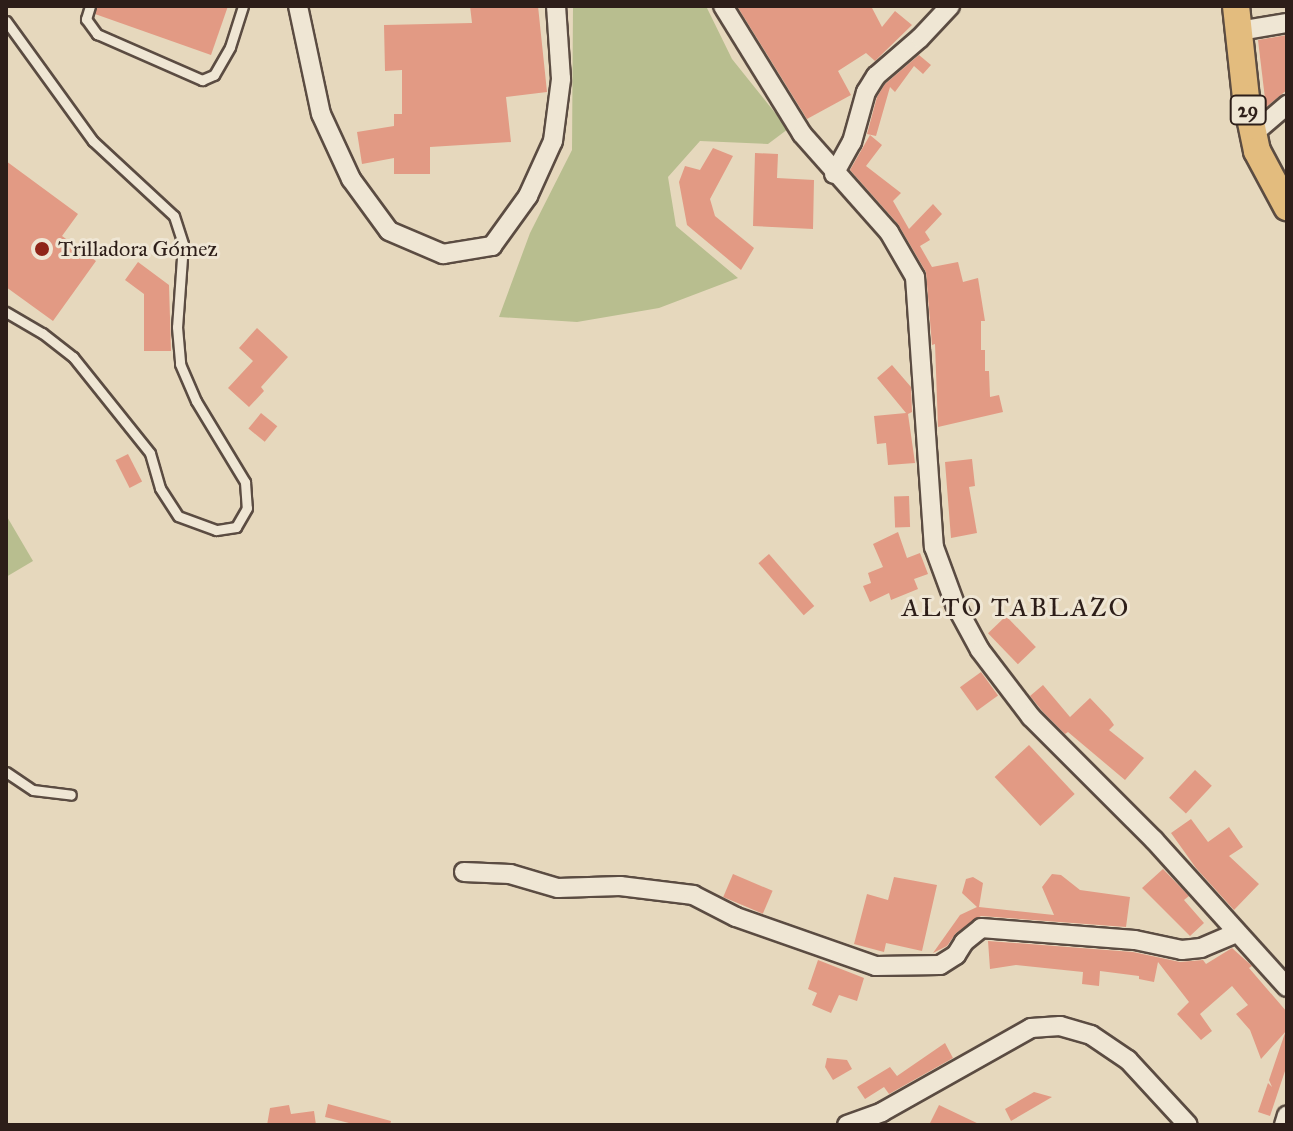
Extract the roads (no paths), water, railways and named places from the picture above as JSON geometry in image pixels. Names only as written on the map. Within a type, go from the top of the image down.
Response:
[{"type":"main road","name":"29","points":[[1237,19],[1253,134],[1264,170],[1287,207]]},
{"type":"street","points":[[298,6],[321,114],[351,179],[389,231],[443,254],[492,246],[528,196],[553,141],[561,79],[556,6]]},
{"type":"street","points":[[723,6],[802,134],[834,174],[889,232],[915,277],[934,547],[955,604],[980,650],[1031,717],[1154,840],[1287,987]]},
{"type":"street","points":[[834,174],[852,142],[866,92],[876,76],[920,38],[950,6]]},
{"type":"street","points":[[1237,19],[1287,23]]},
{"type":"street","points":[[1253,134],[1287,105]]},
{"type":"street","points":[[464,872],[510,874],[558,888],[620,886],[693,895],[736,917],[876,966],[940,965],[956,955],[964,942],[981,928],[1135,940],[1182,950],[1201,948],[1236,933]]},
{"type":"street","points":[[847,1125],[882,1112],[1031,1028],[1060,1026],[1091,1035],[1128,1060],[1188,1125]]},
{"type":"street","points":[[1284,1125],[1287,1115]]},
{"type":"lane","points":[[90,6],[86,19],[97,34],[202,80],[214,75],[243,6]]},
{"type":"lane","points":[[6,21],[93,141],[174,216],[183,244],[177,327],[180,364],[196,401],[245,482],[247,508],[236,527],[216,530],[178,516],[160,488],[150,453],[73,357],[42,333],[6,312]]},
{"type":"lane","points":[[6,772],[33,790],[71,795]]},
{"type":"place","name":"Trilladora Gómez","points":[[42,249]]},
{"type":"district","name":"ALTO TABLAZO","points":[[1016,608]]}]
